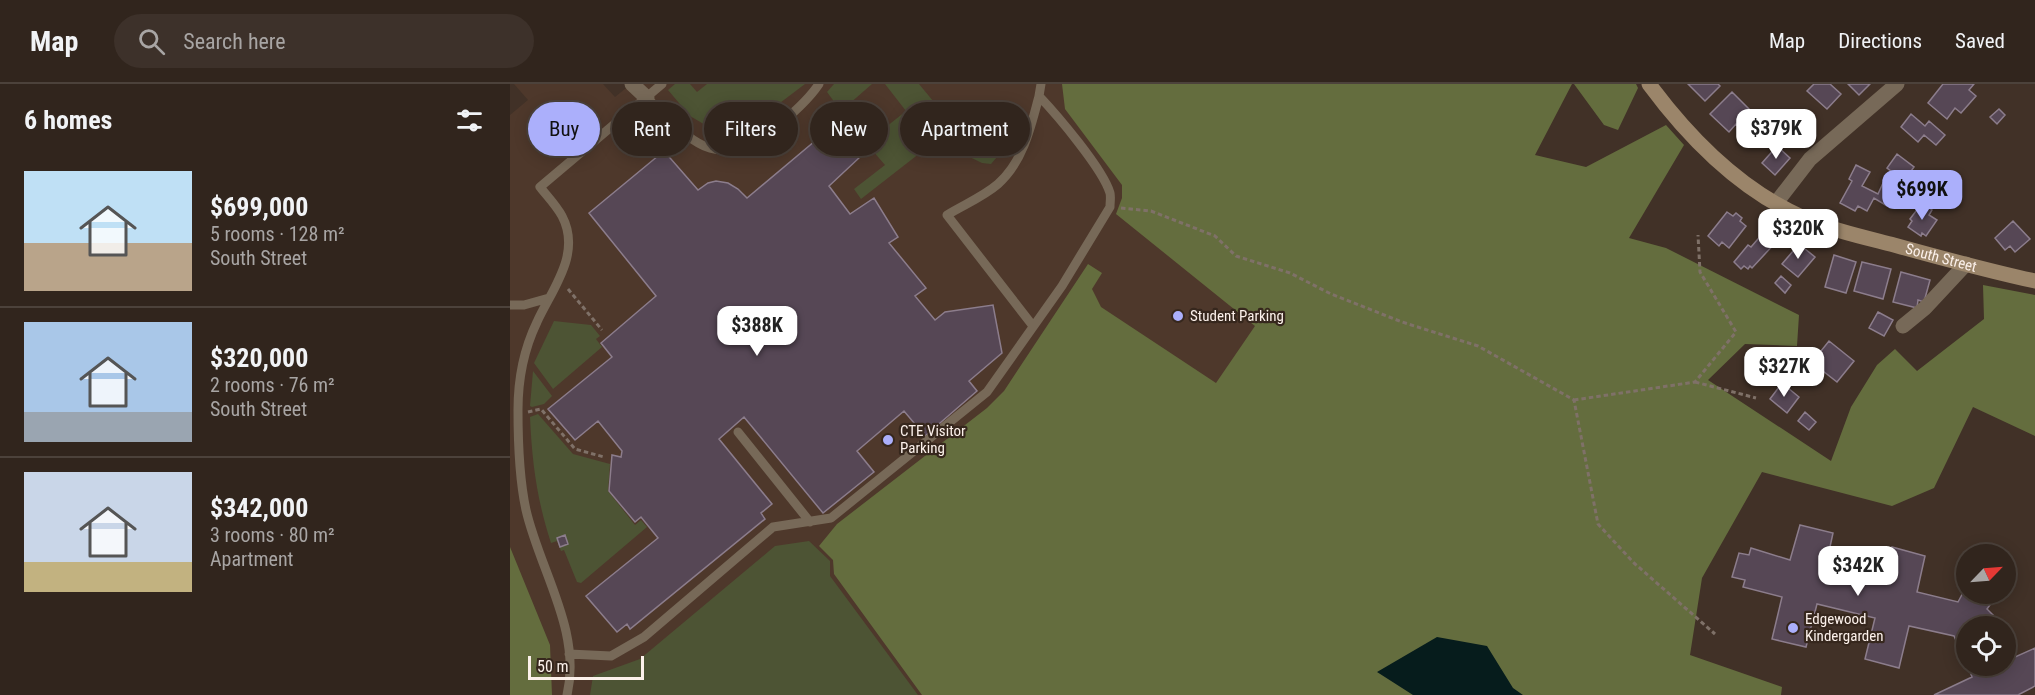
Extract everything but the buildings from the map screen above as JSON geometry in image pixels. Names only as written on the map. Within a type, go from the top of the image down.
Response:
[{"type":"street","points":[[632,84],[647,98]]},
{"type":"street","name":"South Street","points":[[1649,84],[1682,125],[1707,150],[1740,178],[1776,203],[1821,224],[1966,264],[2032,277]]},
{"type":"street","points":[[1776,203],[1810,159],[1897,84]]},
{"type":"street","points":[[1903,326],[1925,308],[1966,264]]},
{"type":"lane","points":[[567,695],[570,672],[567,633],[526,509],[519,453],[518,382],[536,324],[560,279],[568,249],[568,235],[563,218],[540,187],[662,84]]},
{"type":"lane","points":[[647,98],[697,142],[715,150],[729,151],[756,141],[778,125],[811,96],[819,84]]},
{"type":"lane","points":[[1033,326],[946,215],[988,191],[999,183],[1011,169],[1028,136],[1041,84]]},
{"type":"lane","points":[[569,654],[611,656],[644,637],[774,527],[831,518],[987,392],[1062,286],[1110,207],[1111,195],[1105,180],[1056,114],[1039,96]]},
{"type":"lane","points":[[510,305],[524,305],[549,298]]},
{"type":"lane","points":[[738,432],[810,522]]},
{"type":"path","points":[[1110,207],[1151,211],[1215,236],[1236,256],[1290,273],[1331,294],[1402,322],[1478,346],[1574,400],[1695,382],[1756,398]]},
{"type":"path","points":[[1695,382],[1736,332],[1700,272],[1698,235]]},
{"type":"path","points":[[565,286],[602,330]]},
{"type":"path","points":[[1574,400],[1598,524],[1634,563],[1715,633]]},
{"type":"path","points":[[526,413],[541,410],[575,449],[604,457]]},
{"type":"shaded area","points":[[514,84],[603,84],[615,97],[631,84],[1070,84],[1265,322],[1217,391],[929,695],[510,695],[510,115],[528,100]]},
{"type":"green space","points":[[675,84],[690,84],[697,92],[707,84],[805,84],[781,102],[704,102],[704,124],[692,117],[692,102],[678,102],[668,90]]},
{"type":"green space","points":[[834,84],[872,84],[851,102],[834,102],[827,92]]},
{"type":"green space","points":[[885,84],[919,84],[934,102],[900,102]]},
{"type":"green space","points":[[1062,84],[1572,84],[1535,155],[1586,167],[1666,125],[1684,145],[1629,238],[1666,248],[1799,315],[1797,346],[1745,344],[1708,380],[1831,461],[1851,407],[1877,365],[1895,349],[1917,371],[1984,319],[1983,285],[2035,295],[2035,436],[1973,407],[1934,488],[1892,506],[1762,472],[1702,578],[1690,655],[1782,687],[1781,695],[922,695],[834,574],[833,560],[819,546],[837,524],[987,408],[1004,391],[1088,264],[1102,273],[1092,289],[1101,307],[1216,383],[1255,326],[1116,214],[1122,198],[1122,185],[1065,109]]},
{"type":"green space","points":[[1574,84],[1636,84],[1638,88],[1618,130],[1604,125]]},
{"type":"green space","points":[[900,116],[900,156],[916,156],[861,199],[854,189],[885,165],[877,156],[888,156],[888,125]]},
{"type":"green space","points":[[968,156],[998,156],[991,164],[982,163]]},
{"type":"green space","points":[[554,321],[591,325],[600,336],[596,339],[602,347],[553,389],[534,363]]},
{"type":"green space","points":[[533,371],[552,396],[544,404],[532,407],[530,406]]},
{"type":"green space","points":[[538,414],[573,454],[610,464],[608,491],[635,525],[641,520],[647,527],[581,583],[577,582],[564,550],[561,551],[557,541],[551,543],[542,512],[534,466],[530,417]]},
{"type":"green space","points":[[809,541],[830,561],[830,576],[918,695],[590,695],[593,676],[640,659],[775,546]]},
{"type":"green space","points":[[510,547],[550,645],[552,695],[510,695]]},
{"type":"water","points":[[1437,637],[1487,646],[1513,688],[1523,695],[1413,695],[1377,672]]},
{"type":"place","name":"Student Parking","points":[[1178,316]]},
{"type":"place","name":"CTE Visitor Parking","points":[[888,440]]},
{"type":"place","name":"Edgewood Kindergarden","points":[[1793,628]]}]
